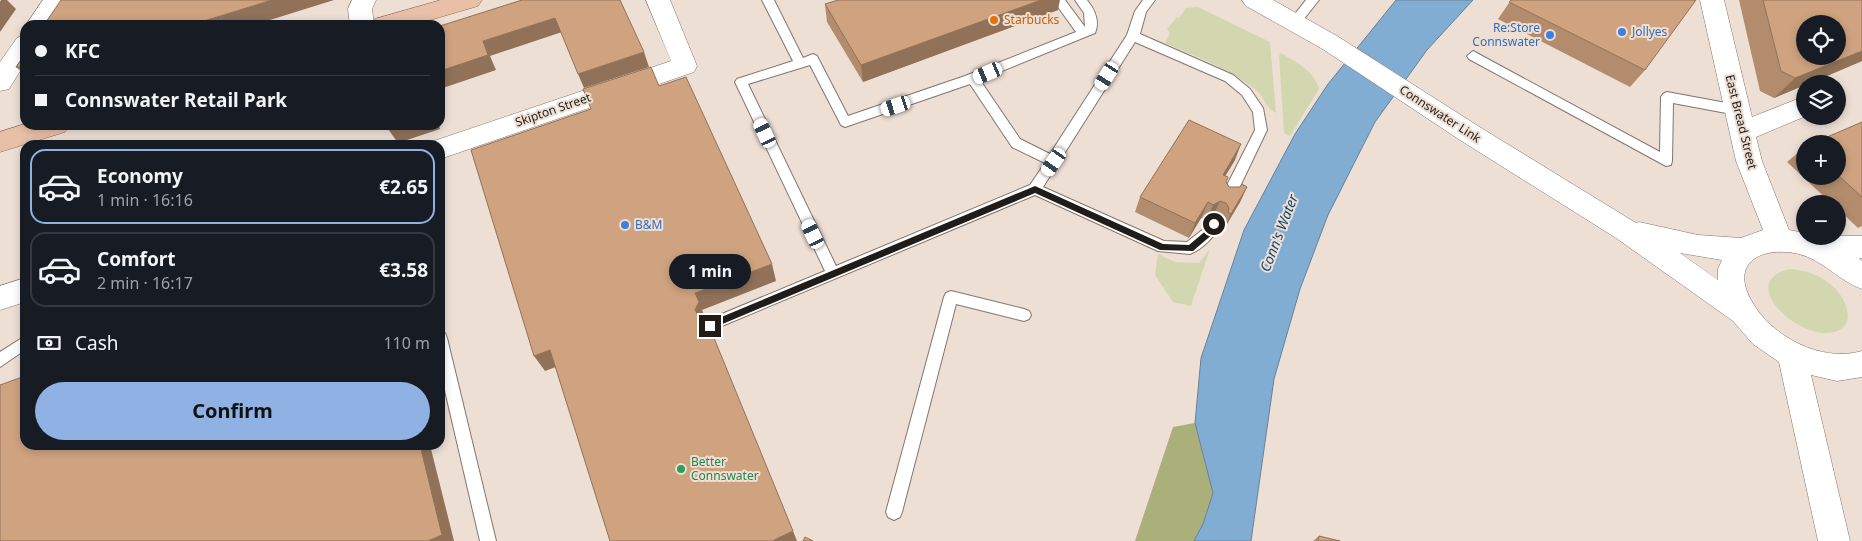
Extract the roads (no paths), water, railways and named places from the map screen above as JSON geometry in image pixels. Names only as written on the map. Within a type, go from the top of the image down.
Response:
[{"type":"main road","points":[[400,20],[470,0]]},
{"type":"main road","points":[[0,142],[40,130]]},
{"type":"street","points":[[41,20],[54,0]]},
{"type":"street","points":[[361,20],[360,9],[364,0]]},
{"type":"street","name":"Skipton Street","points":[[445,147],[685,66],[658,0]]},
{"type":"street","name":"Connswater Link","points":[[1254,0],[1328,42],[1625,230],[1742,312]]},
{"type":"street","name":"East Bread Street","points":[[1712,0],[1751,168],[1792,242]]},
{"type":"street","points":[[0,82],[20,52]]},
{"type":"street","points":[[1740,121],[1796,108]]},
{"type":"street","name":"Connswater Link","points":[[1625,230],[1698,246],[1745,250]]},
{"type":"street","points":[[1792,242],[1828,252],[1851,267],[1862,277]]},
{"type":"street","points":[[1862,247],[1792,242],[1759,243],[1745,250],[1736,260],[1731,273],[1733,292],[1742,312],[1759,331],[1780,348],[1806,360],[1833,367],[1862,364]]},
{"type":"street","points":[[0,298],[20,292]]},
{"type":"street","points":[[1792,354],[1834,541]]},
{"type":"lane","points":[[768,0],[800,63]]},
{"type":"lane","points":[[1059,0],[1083,33]]},
{"type":"lane","points":[[833,274],[741,82],[812,59],[845,122],[913,101],[973,79],[1091,30],[1090,12],[1081,0]]},
{"type":"lane","points":[[710,326],[1035,189],[1133,36],[1141,11],[1149,0]]},
{"type":"lane","points":[[1295,22],[1313,0]]},
{"type":"lane","points":[[1133,36],[1229,78],[1246,92],[1259,111],[1261,130],[1228,196]]},
{"type":"lane","points":[[1473,56],[1666,161],[1667,97],[1740,121]]},
{"type":"lane","points":[[973,79],[1016,142],[1054,162]]},
{"type":"lane","points":[[1035,189],[1163,247],[1190,248],[1211,231],[1214,224]]},
{"type":"lane","points":[[894,512],[951,297],[1024,315]]},
{"type":"lane","points":[[0,360],[20,346]]},
{"type":"lane","points":[[445,359],[488,541]]},
{"type":"water","name":"Conn's Water","points":[[1396,0],[1473,0],[1427,50],[1375,122],[1328,215],[1300,289],[1274,379],[1251,541],[1194,541],[1203,524],[1213,493],[1195,423],[1201,358],[1244,230],[1295,134],[1328,84]]},
{"type":"place","name":"Starbucks","points":[[994,20]]},
{"type":"place","name":"Jollyes","points":[[1622,32]]},
{"type":"place","name":"Re:Store Connswater","points":[[1550,35]]},
{"type":"place","name":"B&M","points":[[625,225]]},
{"type":"place","name":"Better Connswater","points":[[681,469]]}]
